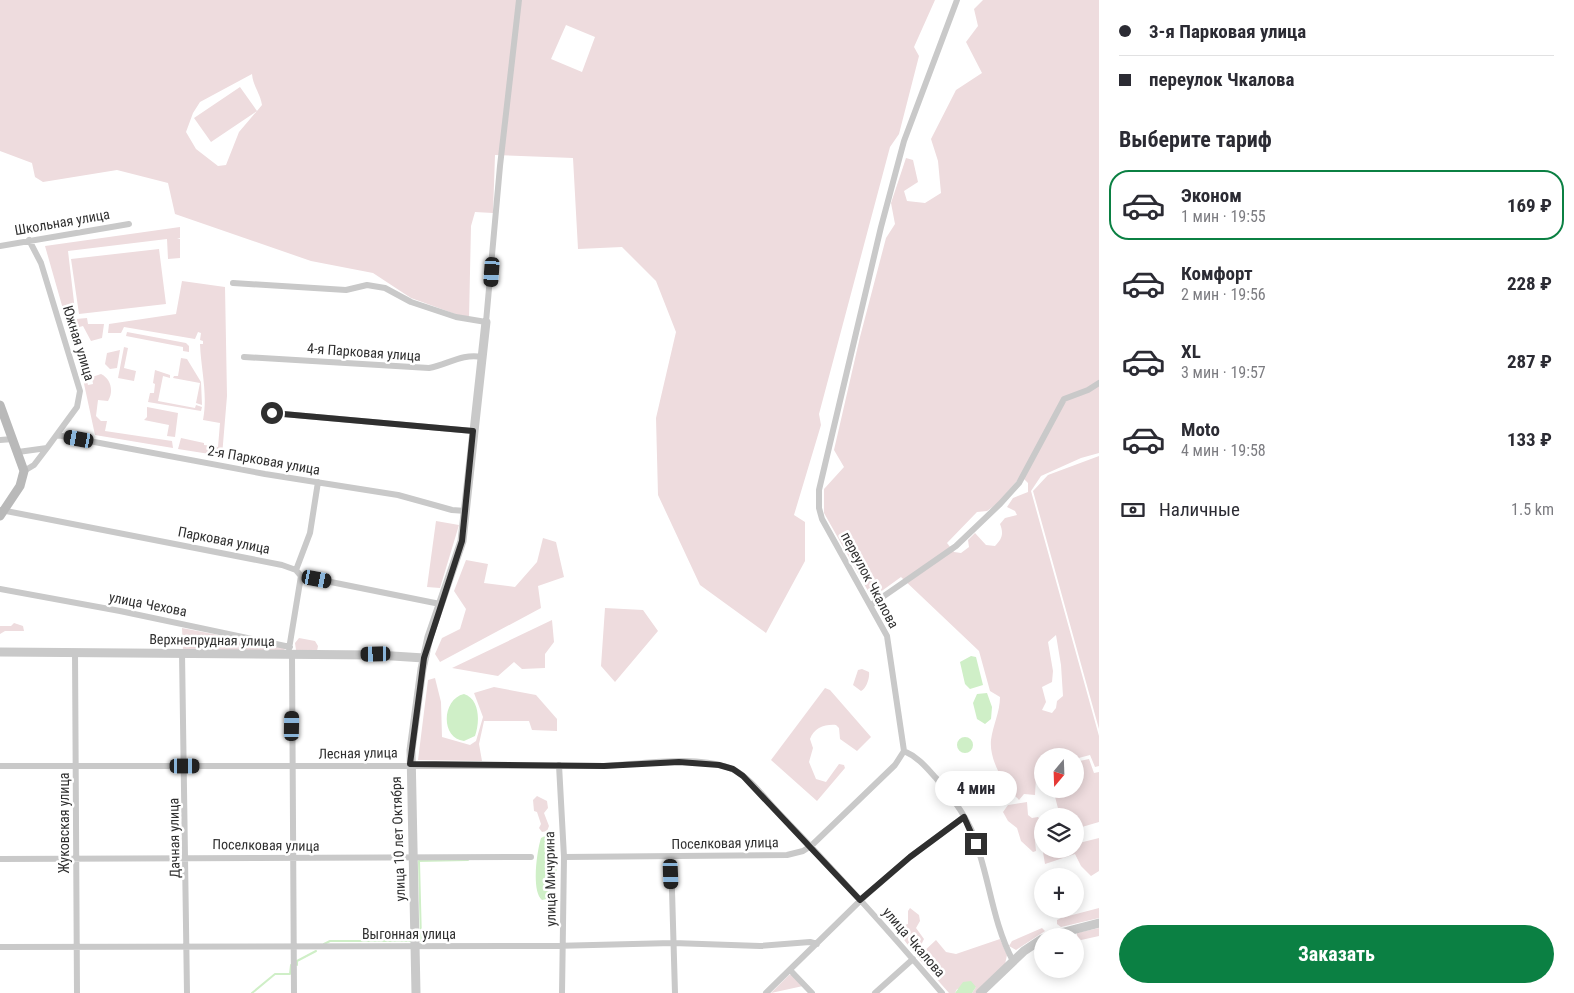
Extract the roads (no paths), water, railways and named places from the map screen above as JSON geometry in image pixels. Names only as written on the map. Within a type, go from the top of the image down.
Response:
[{"type":"main road","points":[[0,406],[24,471],[20,486],[1,512]]},
{"type":"street","points":[[233,283],[346,290],[367,285],[385,288],[411,302],[456,317],[486,322],[500,166],[519,0]]},
{"type":"street","name":"переулок Чкалова","points":[[904,751],[886,636],[872,605],[825,524],[818,508],[818,490],[881,228],[902,151],[957,0]]},
{"type":"street","name":"Школьная улица","points":[[0,246],[129,224]]},
{"type":"street","name":"Южная улица","points":[[24,471],[34,465],[57,436],[76,407],[80,391],[40,262],[29,240]]},
{"type":"street","name":"улица 10 лет Октября","points":[[416,993],[410,764],[424,658],[462,541],[486,322]]},
{"type":"street","name":"4-я Парковая улица","points":[[244,356],[428,368],[439,367],[458,358],[482,357]]},
{"type":"street","points":[[872,605],[956,546],[1000,504],[1019,484],[1064,399],[1088,390],[1099,383]]},
{"type":"street","points":[[272,413],[473,431]]},
{"type":"street","name":"2-я Парковая улица","points":[[57,436],[318,482],[398,494],[452,510],[466,511]]},
{"type":"street","points":[[0,440],[13,440]]},
{"type":"street","points":[[18,452],[47,448]]},
{"type":"street","points":[[318,482],[310,532],[296,570],[301,576],[440,604]]},
{"type":"street","name":"Парковая улица","points":[[1,512],[235,555],[282,565],[296,570]]},
{"type":"street","points":[[294,993],[290,652],[301,576]]},
{"type":"street","name":"улица Чехова","points":[[0,590],[120,611],[290,652]]},
{"type":"street","name":"Верхнепрудная улица","points":[[0,652],[290,652],[376,654],[424,658]]},
{"type":"street","name":"Жуковская улица","points":[[75,652],[77,993]]},
{"type":"street","name":"Дачная улица","points":[[182,653],[187,857],[187,993]]},
{"type":"street","points":[[904,751],[916,756],[953,798],[971,830],[1001,935],[1013,961]]},
{"type":"street","name":"Поселковая улица","points":[[564,857],[787,855],[803,851],[811,846],[895,765],[904,751]]},
{"type":"street","name":"Лесная улица","points":[[0,766],[708,763],[733,769],[743,776]]},
{"type":"street","name":"улица Мичурина","points":[[559,765],[564,857],[562,993]]},
{"type":"street","name":"улица Чкалова","points":[[743,776],[811,846],[942,993]]},
{"type":"street","points":[[766,993],[860,900],[910,857],[964,817]]},
{"type":"street","points":[[671,856],[675,993]]},
{"type":"street","name":"Поселковая улица","points":[[0,859],[531,857]]},
{"type":"street","points":[[1080,928],[1099,923]]},
{"type":"street","name":"Выгонная улица","points":[[0,947],[294,948],[563,946],[673,943],[760,946],[794,942],[817,944]]},
{"type":"street","points":[[980,993],[1013,961],[1034,945]]},
{"type":"street","points":[[875,993],[913,959]]},
{"type":"street","points":[[790,970],[812,993]]},
{"type":"waterway","points":[[421,941],[419,861],[468,860]]},
{"type":"waterway","points":[[324,944],[330,941],[411,941]]},
{"type":"waterway","points":[[297,965],[297,961],[316,951]]},
{"type":"waterway","points":[[252,993],[275,974],[290,974],[291,965]]}]
